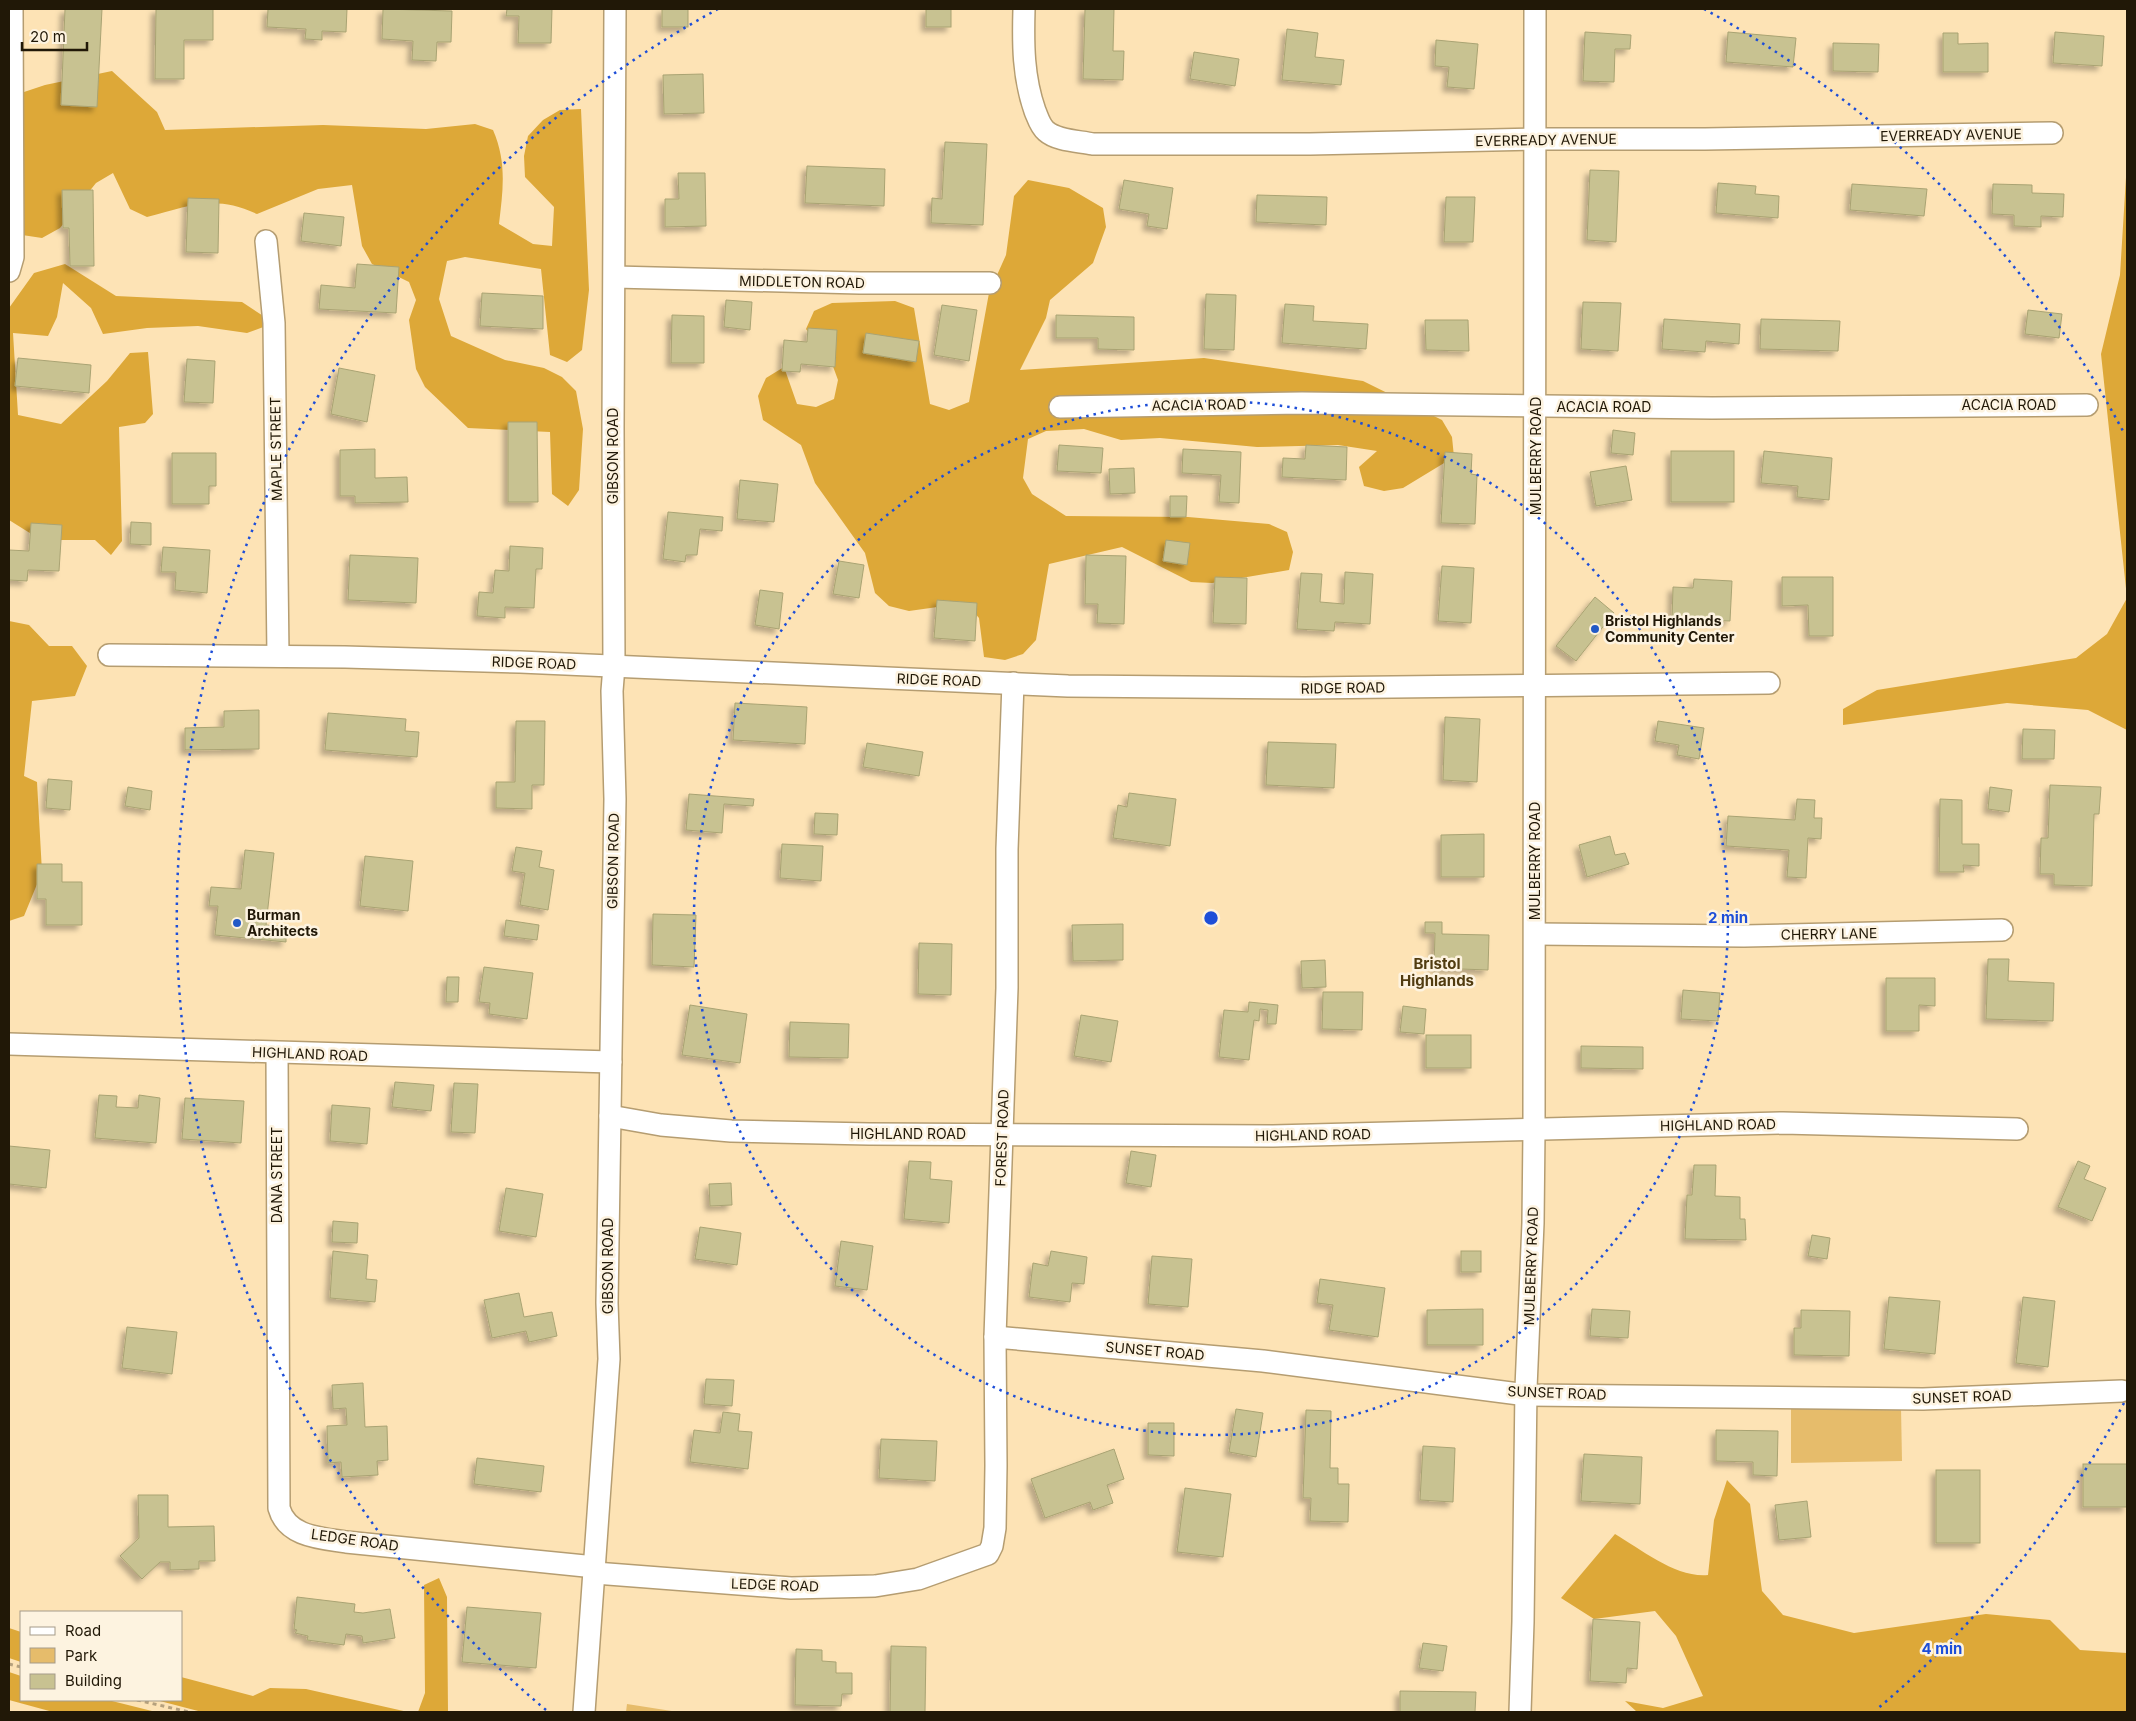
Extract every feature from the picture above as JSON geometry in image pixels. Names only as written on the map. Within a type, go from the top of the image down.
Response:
[{"type":"street","points":[[9,272],[13,257],[12,9]]},
{"type":"street","name":"GIBSON ROAD","points":[[584,1712],[609,1359],[607,1303],[614,666],[615,9]]},
{"type":"street","name":"EVERREADY AVENUE","points":[[1024,9],[1023,49],[1028,92],[1043,128],[1046,132],[1062,138],[1093,144],[1310,144],[1536,139],[1705,139],[2052,133]]},
{"type":"street","name":"MULBERRY ROAD","points":[[1520,1712],[1534,1130],[1536,685],[1535,9]]},
{"type":"street","name":"MAPLE STREET","points":[[266,241],[274,323],[278,656]]},
{"type":"street","name":"MIDDLETON ROAD","points":[[615,278],[860,283],[990,283]]},
{"type":"street","name":"ACACIA ROAD","points":[[1060,407],[1302,403],[1712,408],[2087,405]]},
{"type":"street","name":"RIDGE ROAD","points":[[109,655],[481,660],[1068,686],[1305,688],[1769,683]]},
{"type":"street","name":"FOREST ROAD","points":[[954,1568],[988,1554],[992,1546],[995,1528],[996,1337],[1007,988],[1007,849],[1013,683]]},
{"type":"street","name":"CHERRY LANE","points":[[1535,934],[1744,936],[2002,930]]},
{"type":"street","name":"HIGHLAND ROAD","points":[[9,1044],[611,1062]]},
{"type":"street","name":"DANA STREET","points":[[277,1053],[277,1296]]},
{"type":"street","name":"HIGHLAND ROAD","points":[[610,1116],[730,1131],[1002,1135],[1273,1136],[1783,1123],[2017,1129]]},
{"type":"street","name":"LEDGE ROAD","points":[[277,1296],[279,1508],[282,1519],[295,1530],[314,1537],[346,1542],[720,1584],[810,1587],[890,1584],[918,1579],[954,1568]]},
{"type":"street","name":"SUNSET ROAD","points":[[996,1337],[1263,1361],[1527,1394],[1922,1399],[2122,1391]]},
{"type":"path","points":[[141,1701],[189,1712]]},
{"type":"green space","points":[[1901,1408],[1902,1461],[1791,1463],[1791,1409]]},
{"type":"green space","points":[[627,1704],[678,1712],[626,1712]]},
{"type":"shaded area","points":[[112,71],[157,112],[165,130],[323,125],[426,129],[475,124],[493,130],[500,153],[503,176],[499,224],[533,244],[552,246],[554,207],[525,177],[524,156],[528,136],[543,120],[560,110],[581,109],[589,290],[582,350],[567,362],[550,355],[541,269],[465,257],[447,261],[439,299],[451,336],[505,360],[544,368],[562,377],[576,391],[583,429],[579,490],[568,506],[552,494],[550,432],[468,428],[425,387],[416,369],[409,320],[416,300],[409,282],[372,264],[362,246],[352,185],[318,189],[257,214],[228,204],[215,203],[189,206],[147,217],[130,209],[113,173],[96,183],[60,228],[42,238],[9,233],[9,97],[45,85]]},
{"type":"shaded area","points":[[2127,161],[2127,598],[2101,354],[2120,275]]},
{"type":"shaded area","points":[[1028,180],[1069,188],[1103,208],[1106,227],[1093,263],[1050,300],[1046,318],[1020,370],[1204,358],[1363,381],[1442,420],[1452,437],[1454,457],[1403,488],[1384,491],[1364,486],[1359,467],[1377,451],[1338,445],[1257,447],[1160,438],[1121,440],[1084,429],[1046,431],[1028,439],[1023,478],[1032,494],[1066,516],[1188,517],[1269,524],[1287,532],[1293,552],[1289,570],[1212,583],[1191,582],[1122,547],[1049,564],[1036,640],[1023,654],[1005,660],[984,657],[979,618],[966,603],[909,611],[889,606],[875,593],[865,553],[815,483],[801,445],[763,420],[758,396],[766,378],[784,367],[797,404],[816,407],[834,399],[838,380],[831,361],[806,329],[814,311],[832,303],[895,301],[914,308],[930,404],[949,410],[969,402],[989,293],[1006,255],[1014,196]]},
{"type":"shaded area","points":[[65,264],[116,296],[242,302],[274,323],[247,333],[198,326],[147,328],[103,334],[91,308],[63,283],[57,317],[48,336],[13,333],[18,415],[61,424],[107,381],[130,353],[148,352],[153,414],[145,423],[119,427],[122,541],[111,555],[95,540],[41,540],[9,520],[9,308],[34,273]]},
{"type":"shaded area","points":[[2127,598],[2127,730],[2088,710],[2007,703],[1843,725],[1843,709],[1877,690],[2076,658],[2107,634]]},
{"type":"shaded area","points":[[9,621],[29,625],[49,646],[72,646],[87,666],[75,696],[32,701],[24,776],[37,782],[42,872],[24,916],[9,921]]},
{"type":"shaded area","points":[[1727,1480],[1750,1504],[1762,1591],[1783,1615],[1854,1633],[1986,1614],[2050,1620],[2080,1650],[2127,1653],[2127,1712],[1637,1712],[1625,1701],[1663,1708],[1703,1696],[1676,1636],[1655,1611],[1594,1619],[1561,1598],[1615,1534],[1672,1568],[1696,1575],[1708,1575],[1714,1520]]},
{"type":"shaded area","points":[[439,1578],[447,1597],[448,1712],[418,1712],[425,1693],[424,1585]]},
{"type":"shaded area","points":[[9,1628],[20,1632],[20,1662],[9,1658]]},
{"type":"shaded area","points":[[9,1672],[20,1676],[20,1701],[112,1701],[156,1712],[53,1712],[9,1700]]},
{"type":"shaded area","points":[[182,1677],[253,1696],[270,1688],[306,1689],[408,1712],[202,1712],[160,1701],[182,1701]]},
{"type":"building","points":[[65,9],[102,9],[97,107],[61,105]]},
{"type":"building","points":[[156,9],[213,9],[213,40],[184,40],[184,79],[155,79]]},
{"type":"building","points":[[268,9],[347,9],[346,32],[322,31],[322,40],[305,39],[306,29],[267,27]]},
{"type":"building","points":[[383,9],[452,11],[451,42],[437,42],[436,61],[412,60],[413,41],[382,39]]},
{"type":"building","points":[[507,9],[552,9],[551,43],[518,43],[519,16],[506,16]]},
{"type":"building","points":[[662,9],[688,9],[688,27],[662,27]]},
{"type":"building","points":[[926,9],[951,9],[951,27],[926,27]]},
{"type":"building","points":[[1085,9],[1114,9],[1113,51],[1124,51],[1123,80],[1083,79]]},
{"type":"building","points":[[1287,29],[1318,33],[1315,57],[1344,60],[1341,85],[1282,80]]},
{"type":"building","points":[[1585,32],[1631,35],[1630,49],[1615,49],[1614,82],[1583,81]]},
{"type":"building","points":[[1728,32],[1796,38],[1793,67],[1726,62]]},
{"type":"building","points":[[2055,32],[2104,36],[2102,66],[2053,63]]},
{"type":"building","points":[[1943,33],[1958,33],[1958,44],[1988,43],[1988,72],[1943,72]]},
{"type":"building","points":[[1436,40],[1478,44],[1474,89],[1447,87],[1449,67],[1435,66]]},
{"type":"building","points":[[1833,43],[1879,44],[1878,72],[1833,71]]},
{"type":"building","points":[[1194,52],[1239,59],[1235,86],[1190,79]]},
{"type":"building","points":[[703,74],[704,113],[664,114],[663,75]]},
{"type":"building","points":[[945,142],[987,144],[983,225],[931,223],[932,198],[942,199]]},
{"type":"building","points":[[807,166],[885,169],[884,206],[805,203]]},
{"type":"building","points":[[1590,170],[1619,171],[1616,242],[1587,240]]},
{"type":"building","points":[[678,173],[705,173],[706,226],[665,227],[665,199],[679,199]]},
{"type":"building","points":[[1124,180],[1173,188],[1167,229],[1147,226],[1149,214],[1119,209]]},
{"type":"building","points":[[1718,183],[1756,186],[1755,194],[1779,196],[1778,218],[1716,213]]},
{"type":"building","points":[[1852,184],[1927,189],[1924,216],[1850,210]]},
{"type":"building","points":[[1993,184],[2032,185],[2032,193],[2064,194],[2063,217],[2041,216],[2041,227],[2014,226],[2014,215],[1992,214]]},
{"type":"building","points":[[62,190],[93,190],[94,266],[70,266],[69,228],[63,228]]},
{"type":"building","points":[[1257,195],[1327,197],[1326,225],[1256,222]]},
{"type":"building","points":[[1446,197],[1475,197],[1473,242],[1444,242]]},
{"type":"building","points":[[188,198],[219,199],[218,253],[186,252]]},
{"type":"building","points":[[304,213],[344,217],[341,246],[301,241]]},
{"type":"building","points":[[357,264],[399,267],[396,313],[319,309],[321,285],[355,288]]},
{"type":"building","points":[[482,293],[543,296],[543,329],[480,326]]},
{"type":"building","points":[[1206,294],[1236,295],[1234,350],[1204,349]]},
{"type":"building","points":[[726,300],[752,302],[750,330],[724,327]]},
{"type":"building","points":[[1583,302],[1621,303],[1618,351],[1581,349]]},
{"type":"building","points":[[1285,304],[1314,306],[1313,321],[1368,324],[1366,349],[1282,343]]},
{"type":"building","points":[[942,305],[977,310],[969,361],[934,355]]},
{"type":"building","points":[[2028,310],[2062,314],[2059,338],[2025,334]]},
{"type":"building","points":[[672,315],[704,316],[704,363],[671,363]]},
{"type":"building","points":[[1056,315],[1134,317],[1134,350],[1098,349],[1098,338],[1056,338]]},
{"type":"building","points":[[1664,319],[1740,324],[1739,344],[1706,341],[1705,352],[1662,349]]},
{"type":"building","points":[[1761,319],[1840,321],[1838,351],[1760,349]]},
{"type":"building","points":[[1425,320],[1468,320],[1469,351],[1426,350]]},
{"type":"building","points":[[808,328],[837,330],[835,367],[801,364],[800,372],[782,371],[784,340],[807,342]]},
{"type":"building","points":[[866,333],[919,341],[916,362],[863,353]]},
{"type":"building","points":[[18,358],[91,365],[89,393],[15,386]]},
{"type":"building","points":[[187,359],[215,361],[213,403],[184,402]]},
{"type":"building","points":[[339,368],[375,375],[367,422],[331,414]]},
{"type":"building","points":[[508,422],[537,422],[538,502],[508,502]]},
{"type":"building","points":[[1613,430],[1635,433],[1633,455],[1611,453]]},
{"type":"building","points":[[1059,445],[1103,448],[1101,473],[1057,471]]},
{"type":"building","points":[[1306,445],[1347,447],[1346,480],[1282,477],[1283,458],[1305,459]]},
{"type":"building","points":[[375,449],[375,478],[407,477],[408,502],[355,503],[355,496],[340,496],[340,450]]},
{"type":"building","points":[[1183,449],[1241,452],[1239,503],[1219,502],[1221,475],[1182,473]]},
{"type":"building","points":[[1671,451],[1734,451],[1734,502],[1671,502]]},
{"type":"building","points":[[1764,451],[1832,458],[1829,500],[1797,497],[1798,486],[1761,483]]},
{"type":"building","points":[[1445,452],[1472,454],[1471,474],[1477,475],[1475,524],[1441,523]]},
{"type":"building","points":[[172,453],[216,453],[216,486],[209,486],[209,504],[172,504]]},
{"type":"building","points":[[1626,466],[1632,500],[1596,506],[1590,472]]},
{"type":"building","points":[[1134,468],[1135,493],[1110,494],[1109,469]]},
{"type":"building","points":[[740,480],[778,484],[774,522],[737,519]]},
{"type":"building","points":[[1170,496],[1187,496],[1186,517],[1170,517]]},
{"type":"building","points":[[668,512],[723,517],[722,531],[700,529],[697,555],[686,555],[685,562],[663,559]]},
{"type":"building","points":[[131,522],[151,523],[151,545],[130,544]]},
{"type":"building","points":[[31,523],[62,525],[59,571],[28,570],[27,581],[9,580],[9,550],[29,551]]},
{"type":"building","points":[[1166,540],[1190,543],[1187,565],[1163,561]]},
{"type":"building","points":[[510,546],[543,548],[542,569],[536,569],[534,608],[505,607],[505,618],[477,616],[479,592],[493,593],[495,570],[509,571]]},
{"type":"building","points":[[163,547],[210,550],[207,593],[175,590],[176,572],[161,572]]},
{"type":"building","points":[[350,555],[418,558],[416,603],[348,600]]},
{"type":"building","points":[[1086,555],[1126,556],[1124,624],[1097,623],[1098,604],[1085,604]]},
{"type":"building","points":[[839,561],[864,565],[859,598],[833,594]]},
{"type":"building","points":[[1442,566],[1474,568],[1471,623],[1438,621]]},
{"type":"building","points":[[1345,572],[1373,574],[1370,624],[1335,622],[1334,631],[1297,629],[1301,573],[1322,574],[1320,602],[1344,604]]},
{"type":"building","points":[[1215,577],[1247,578],[1246,624],[1213,623]]},
{"type":"building","points":[[1782,577],[1833,577],[1833,636],[1809,636],[1808,605],[1782,606]]},
{"type":"building","points":[[1694,579],[1732,581],[1730,621],[1672,619],[1673,587],[1693,588]]},
{"type":"building","points":[[760,590],[783,593],[779,629],[755,625]]},
{"type":"building","points":[[1595,597],[1614,613],[1576,661],[1556,646]]},
{"type":"building","points":[[937,600],[977,603],[975,641],[934,638]]},
{"type":"building","points":[[735,703],[807,707],[805,744],[733,740]]},
{"type":"building","points":[[259,710],[259,749],[185,750],[185,728],[224,727],[224,711]]},
{"type":"building","points":[[328,713],[406,719],[405,731],[419,732],[417,757],[325,750]]},
{"type":"building","points":[[1445,717],[1480,719],[1477,782],[1443,780]]},
{"type":"building","points":[[516,721],[545,721],[544,785],[532,785],[532,809],[496,808],[496,782],[515,782]]},
{"type":"building","points":[[1658,721],[1704,728],[1699,759],[1677,755],[1679,745],[1655,741]]},
{"type":"building","points":[[2023,729],[2055,730],[2054,759],[2022,759]]},
{"type":"building","points":[[1268,742],[1336,744],[1334,788],[1266,785]]},
{"type":"building","points":[[867,743],[923,752],[919,776],[863,767]]},
{"type":"building","points":[[48,779],[72,781],[70,810],[46,808]]},
{"type":"building","points":[[2050,785],[2101,787],[2099,814],[2094,814],[2092,886],[2054,885],[2054,874],[2040,874],[2041,838],[2048,838]]},
{"type":"building","points":[[128,787],[152,791],[150,810],[125,806]]},
{"type":"building","points":[[1990,787],[2012,790],[2009,812],[1988,809]]},
{"type":"building","points":[[1129,793],[1176,799],[1170,846],[1113,838],[1118,805],[1127,807]]},
{"type":"building","points":[[689,794],[754,799],[753,806],[724,804],[722,833],[686,830]]},
{"type":"building","points":[[1797,799],[1815,800],[1814,818],[1822,818],[1821,839],[1808,838],[1806,878],[1787,877],[1789,850],[1726,846],[1728,816],[1795,820]]},
{"type":"building","points":[[1940,799],[1962,800],[1962,844],[1979,844],[1979,866],[1963,865],[1964,872],[1939,872]]},
{"type":"building","points":[[815,813],[838,814],[837,835],[814,834]]},
{"type":"building","points":[[1484,834],[1484,877],[1441,877],[1441,835]]},
{"type":"building","points":[[1610,836],[1615,855],[1625,853],[1629,864],[1587,877],[1579,845]]},
{"type":"building","points":[[782,844],[823,846],[821,881],[780,878]]},
{"type":"building","points":[[516,847],[542,851],[539,867],[554,870],[548,910],[520,905],[525,873],[512,871]]},
{"type":"building","points":[[245,850],[274,853],[266,925],[286,927],[286,942],[215,935],[218,906],[209,906],[211,887],[241,889]]},
{"type":"building","points":[[365,856],[413,861],[408,911],[360,906]]},
{"type":"building","points":[[37,864],[62,864],[62,882],[82,882],[82,925],[46,925],[46,899],[37,899]]},
{"type":"building","points":[[653,914],[696,915],[694,967],[652,965]]},
{"type":"building","points":[[506,920],[539,925],[537,940],[504,936]]},
{"type":"building","points":[[1425,922],[1442,922],[1442,934],[1489,935],[1488,970],[1434,968],[1435,933],[1425,933]]},
{"type":"building","points":[[1123,924],[1123,960],[1073,961],[1072,925]]},
{"type":"building","points":[[919,943],[952,944],[951,995],[918,994]]},
{"type":"building","points":[[1988,959],[2009,959],[2008,981],[2054,983],[2053,1021],[1986,1019]]},
{"type":"building","points":[[1325,960],[1326,987],[1302,988],[1301,961]]},
{"type":"building","points":[[484,967],[533,973],[527,1019],[489,1014],[490,1003],[479,1002]]},
{"type":"building","points":[[447,977],[459,977],[458,1002],[446,1002]]},
{"type":"building","points":[[1886,978],[1935,978],[1935,1006],[1919,1005],[1919,1031],[1886,1031]]},
{"type":"building","points":[[1683,990],[1720,993],[1718,1021],[1681,1019]]},
{"type":"building","points":[[1323,992],[1363,992],[1362,1030],[1322,1029]]},
{"type":"building","points":[[1249,1002],[1278,1005],[1276,1024],[1267,1024],[1268,1010],[1260,1009],[1259,1021],[1254,1020],[1249,1060],[1219,1057],[1224,1010],[1248,1012]]},
{"type":"building","points":[[690,1005],[747,1014],[740,1063],[682,1055]]},
{"type":"building","points":[[1403,1006],[1426,1009],[1424,1034],[1400,1032]]},
{"type":"building","points":[[1081,1015],[1118,1021],[1111,1062],[1074,1056]]},
{"type":"building","points":[[790,1022],[849,1024],[848,1058],[789,1057]]},
{"type":"building","points":[[1426,1035],[1471,1035],[1471,1068],[1426,1068]]},
{"type":"building","points":[[1581,1046],[1643,1047],[1643,1069],[1581,1068]]},
{"type":"building","points":[[395,1082],[434,1085],[431,1111],[392,1107]]},
{"type":"building","points":[[454,1083],[478,1084],[475,1133],[451,1132]]},
{"type":"building","points":[[99,1095],[117,1096],[116,1107],[138,1108],[139,1095],[160,1098],[156,1143],[95,1138]]},
{"type":"building","points":[[185,1098],[244,1101],[241,1143],[182,1139]]},
{"type":"building","points":[[332,1105],[370,1108],[367,1144],[330,1141]]},
{"type":"building","points":[[9,1146],[50,1150],[46,1188],[9,1184]]},
{"type":"building","points":[[1131,1151],[1156,1155],[1151,1187],[1126,1183]]},
{"type":"building","points":[[909,1161],[931,1162],[930,1179],[952,1181],[949,1223],[904,1219]]},
{"type":"building","points":[[2078,1161],[2090,1166],[2084,1179],[2106,1188],[2092,1221],[2058,1207]]},
{"type":"building","points":[[1694,1165],[1716,1165],[1715,1196],[1740,1197],[1740,1219],[1745,1219],[1746,1240],[1685,1239],[1687,1195],[1692,1195]]},
{"type":"building","points":[[731,1183],[732,1205],[710,1206],[709,1184]]},
{"type":"building","points":[[506,1188],[543,1194],[536,1237],[499,1231]]},
{"type":"building","points":[[333,1221],[358,1223],[357,1243],[332,1242]]},
{"type":"building","points":[[700,1227],[741,1233],[737,1265],[695,1259]]},
{"type":"building","points":[[1812,1235],[1830,1238],[1827,1259],[1808,1256]]},
{"type":"building","points":[[841,1241],[873,1246],[867,1290],[835,1286]]},
{"type":"building","points":[[333,1251],[368,1255],[366,1279],[377,1280],[375,1302],[330,1298]]},
{"type":"building","points":[[1051,1251],[1087,1257],[1084,1284],[1072,1283],[1070,1302],[1029,1297],[1033,1263],[1048,1266]]},
{"type":"building","points":[[1461,1251],[1481,1251],[1481,1272],[1461,1272]]},
{"type":"building","points":[[1152,1256],[1192,1259],[1188,1307],[1148,1304]]},
{"type":"building","points":[[1320,1279],[1385,1288],[1378,1337],[1329,1330],[1333,1305],[1317,1303]]},
{"type":"building","points":[[519,1293],[524,1317],[552,1312],[557,1336],[529,1342],[526,1331],[492,1338],[484,1300]]},
{"type":"building","points":[[1889,1297],[1940,1301],[1935,1354],[1884,1349]]},
{"type":"building","points":[[2023,1297],[2055,1301],[2048,1367],[2016,1363]]},
{"type":"building","points":[[1483,1309],[1483,1345],[1427,1345],[1427,1310]]},
{"type":"building","points":[[1592,1309],[1630,1311],[1628,1338],[1590,1336]]},
{"type":"building","points":[[1801,1310],[1850,1311],[1849,1356],[1794,1355],[1794,1328],[1801,1328]]},
{"type":"building","points":[[127,1327],[177,1332],[172,1374],[122,1368]]},
{"type":"building","points":[[706,1379],[734,1380],[732,1406],[704,1404]]},
{"type":"building","points":[[363,1383],[365,1427],[387,1426],[388,1460],[377,1461],[378,1475],[342,1477],[341,1462],[328,1463],[327,1426],[347,1425],[346,1408],[333,1409],[332,1385]]},
{"type":"building","points":[[1236,1409],[1263,1413],[1256,1457],[1229,1452]]},
{"type":"building","points":[[1306,1410],[1331,1411],[1330,1468],[1338,1468],[1338,1484],[1349,1484],[1348,1522],[1310,1521],[1311,1498],[1303,1498]]},
{"type":"building","points":[[723,1412],[740,1414],[738,1431],[752,1432],[748,1469],[690,1462],[694,1430],[720,1433]]},
{"type":"building","points":[[1148,1423],[1174,1423],[1174,1456],[1148,1455]]},
{"type":"building","points":[[1716,1430],[1778,1431],[1777,1476],[1753,1475],[1753,1462],[1716,1461]]},
{"type":"building","points":[[881,1439],[937,1441],[935,1481],[879,1478]]},
{"type":"building","points":[[1423,1446],[1455,1448],[1453,1502],[1420,1500]]},
{"type":"building","points":[[1114,1449],[1124,1479],[1107,1485],[1113,1503],[1093,1510],[1090,1502],[1045,1518],[1031,1479]]},
{"type":"building","points":[[1584,1454],[1642,1457],[1640,1504],[1581,1501]]},
{"type":"building","points":[[477,1458],[544,1466],[541,1492],[474,1484]]},
{"type":"building","points":[[2083,1464],[2127,1464],[2127,1507],[2083,1507]]},
{"type":"building","points":[[1936,1470],[1980,1470],[1980,1543],[1936,1543]]},
{"type":"building","points":[[1185,1488],[1231,1494],[1223,1557],[1177,1552]]},
{"type":"building","points":[[138,1495],[168,1495],[168,1527],[214,1526],[215,1561],[199,1561],[199,1569],[170,1570],[170,1562],[160,1562],[142,1579],[120,1556],[139,1538]]},
{"type":"building","points":[[1807,1501],[1811,1537],[1779,1540],[1775,1505]]},
{"type":"building","points":[[297,1597],[355,1604],[354,1612],[363,1613],[390,1609],[395,1638],[363,1643],[362,1636],[346,1634],[344,1645],[307,1640],[308,1636],[295,1633],[297,1630],[294,1629]]},
{"type":"building","points":[[467,1607],[541,1613],[536,1668],[462,1662]]},
{"type":"building","points":[[1593,1619],[1640,1622],[1637,1669],[1627,1668],[1626,1683],[1590,1681]]},
{"type":"building","points":[[1423,1643],[1447,1646],[1443,1671],[1419,1668]]},
{"type":"building","points":[[891,1646],[926,1647],[925,1712],[890,1712]]},
{"type":"building","points":[[796,1649],[822,1650],[822,1661],[836,1662],[836,1673],[852,1673],[852,1694],[842,1694],[841,1706],[795,1705]]},
{"type":"building","points":[[1400,1691],[1476,1692],[1475,1712],[1400,1712]]},
{"type":"place","name":"Bristol Highlands Community Center","points":[[1595,629]]},
{"type":"place","name":"Burman Architects","points":[[237,923]]},
{"type":"district","name":"Bristol Highlands","points":[[1437,972]]}]
